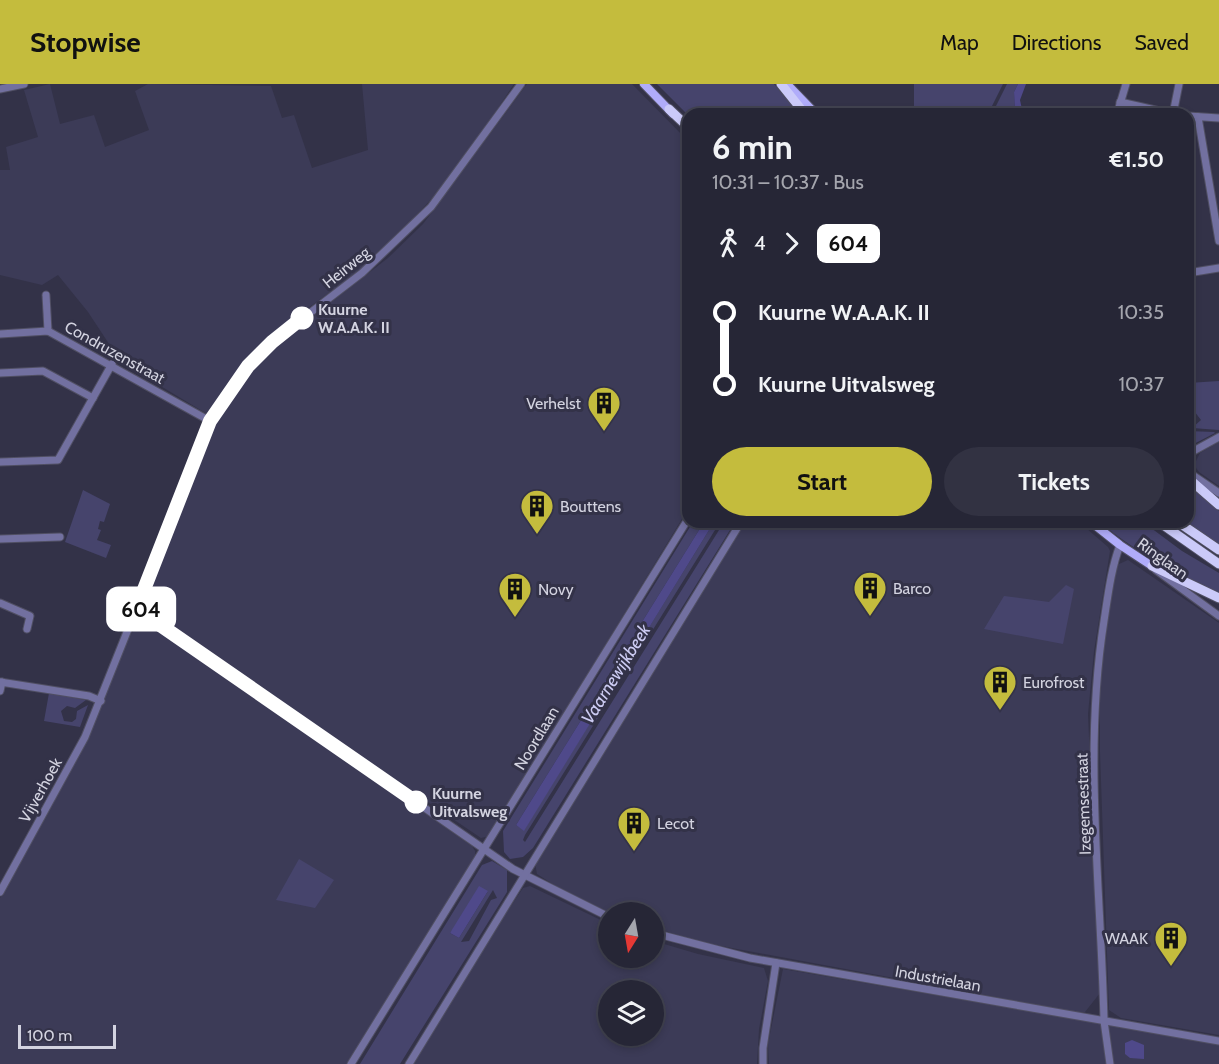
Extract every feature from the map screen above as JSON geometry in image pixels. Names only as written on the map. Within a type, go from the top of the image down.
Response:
[{"type":"highway","points":[[781,84],[800,108]]},
{"type":"highway","points":[[669,109],[682,122]]},
{"type":"highway","points":[[1194,483],[1219,506]]},
{"type":"highway","points":[[1168,528],[1219,564]]},
{"type":"highway","points":[[1187,528],[1219,550]]},
{"type":"highway","points":[[1152,566],[1219,598]]},
{"type":"main road","points":[[644,84],[669,109]]},
{"type":"main road","points":[[787,84],[810,108]]},
{"type":"main road","name":"Ringlaan","points":[[1099,528],[1152,566]]},
{"type":"street","points":[[0,89],[24,84]]},
{"type":"street","name":"Heirweg","points":[[101,700],[129,627],[141,616],[143,592],[210,421],[235,382],[272,342],[362,273],[431,207],[521,84]]},
{"type":"street","points":[[1118,108],[1126,84]]},
{"type":"street","points":[[1174,108],[1179,84]]},
{"type":"street","points":[[1120,102],[1146,108]]},
{"type":"street","points":[[1194,117],[1219,118]]},
{"type":"street","points":[[1198,117],[1219,241]]},
{"type":"street","points":[[1194,272],[1219,268]]},
{"type":"street","points":[[45,295],[48,331]]},
{"type":"street","name":"Condruzenstraat","points":[[0,334],[48,331],[112,364],[210,421]]},
{"type":"street","points":[[0,462],[58,460],[112,364]]},
{"type":"street","points":[[0,373],[43,371],[93,398]]},
{"type":"street","points":[[1194,451],[1219,437]]},
{"type":"street","points":[[1194,476],[1219,493]]},
{"type":"street","name":"Noordlaan","points":[[351,1064],[682,528]]},
{"type":"street","points":[[409,1064],[737,528]]},
{"type":"street","points":[[0,539],[60,537]]},
{"type":"street","name":"Izegemsestraat","points":[[1110,1064],[1104,1021],[1095,710],[1105,612],[1113,564],[1120,545]]},
{"type":"street","name":"Ringlaan","points":[[1152,566],[1161,576],[1219,616]]},
{"type":"street","points":[[0,603],[30,616],[27,629]]},
{"type":"street","points":[[141,616],[150,618],[484,849],[525,875],[598,912]]},
{"type":"street","points":[[0,691],[1,682],[90,696],[101,700]]},
{"type":"street","name":"Vijverhoek","points":[[0,892],[85,737],[101,700]]},
{"type":"street","name":"Industrielaan","points":[[664,936],[717,951],[776,963],[1219,1041]]},
{"type":"street","points":[[763,1064],[763,1048],[776,963]]},
{"type":"shaded area","points":[[50,84],[60,124],[94,115],[105,147],[149,130],[135,91],[148,84],[271,86],[282,118],[294,115],[312,168],[368,150],[362,84],[514,84],[479,137],[435,195],[395,239],[361,270],[276,331],[231,378],[207,414],[121,362],[88,312],[58,275],[42,285],[0,275],[0,170],[10,170],[6,147],[38,137],[24,90]]},
{"type":"shaded area","points":[[527,84],[632,84],[682,135],[682,519],[489,836],[481,838],[174,630],[151,612],[145,602],[147,591],[181,504],[223,406],[247,374],[274,346],[388,258],[423,224]]},
{"type":"shaded area","points":[[657,84],[774,84],[794,108],[682,108]]},
{"type":"shaded area","points":[[914,84],[1003,84],[991,108],[914,108]]},
{"type":"shaded area","points":[[1007,84],[1018,84],[1014,92],[1015,108],[995,108]]},
{"type":"shaded area","points":[[1219,381],[1219,430],[1194,428],[1201,420],[1194,411],[1194,383]]},
{"type":"shaded area","points":[[1194,431],[1215,433],[1194,444]]},
{"type":"shaded area","points":[[1219,442],[1219,486],[1199,472],[1194,465],[1200,453]]},
{"type":"shaded area","points":[[1194,489],[1219,511],[1219,545],[1193,528]]},
{"type":"shaded area","points":[[83,490],[110,504],[104,522],[100,521],[98,529],[101,530],[97,540],[111,545],[106,558],[65,542]]},
{"type":"shaded area","points":[[689,528],[700,528],[516,825],[524,830],[710,528],[716,528],[525,835],[523,840],[525,842],[720,528],[731,528],[533,848],[523,857],[510,859],[504,852],[503,831]]},
{"type":"shaded area","points":[[741,528],[1086,528],[1108,547],[1110,551],[1094,651],[1088,714],[1100,993],[1085,1012],[705,943],[664,931],[664,902],[598,902],[598,907],[568,894],[537,874],[535,863]]},
{"type":"shaded area","points":[[1108,528],[1151,528],[1182,551],[1219,573],[1219,593],[1157,562]]},
{"type":"shaded area","points":[[1128,560],[1219,623],[1219,1035],[1121,1018],[1109,1010],[1100,752],[1100,679],[1115,571],[1119,564]]},
{"type":"shaded area","points":[[1066,585],[1074,589],[1063,644],[984,629],[1004,596],[1049,602]]},
{"type":"shaded area","points":[[142,622],[151,624],[472,846],[475,851],[475,856],[349,1064],[0,1064],[0,898],[89,734],[129,637]]},
{"type":"shaded area","points":[[49,693],[86,700],[75,708],[67,706],[61,711],[64,721],[72,722],[76,719],[77,711],[88,705],[80,727],[44,721]]},
{"type":"shaded area","points":[[299,859],[334,880],[315,908],[276,900]]},
{"type":"shaded area","points":[[492,861],[507,870],[507,892],[400,1064],[360,1064],[482,865]],"holes":[[[493,890],[497,898],[491,900],[469,941],[461,942]],[[488,891],[459,938],[450,933]]]},
{"type":"shaded area","points":[[530,886],[598,919],[598,968],[664,968],[664,944],[698,954],[764,968],[768,981],[759,1029],[757,1064],[411,1064],[482,949],[523,888]]},
{"type":"shaded area","points":[[783,969],[1219,1044],[1219,1064],[769,1064],[768,1044]]},
{"type":"water","points":[[1018,84],[1026,84],[1020,100],[1022,108],[1015,108],[1014,92]]},
{"type":"water","name":"Vaarnewijkbeek","points":[[700,528],[710,528],[524,831],[516,825]]},
{"type":"water","points":[[479,886],[488,891],[459,938],[450,933]]},
{"type":"water","points":[[1132,1040],[1144,1045],[1144,1059],[1130,1058],[1125,1054],[1125,1043]]},
{"type":"bus line","name":"604","points":[[302,318],[272,342],[248,366],[210,421],[143,592],[141,616],[150,618],[416,802]]},
{"type":"place","name":"Kuurne W.A.A.K. II","points":[[302,318]]},
{"type":"place","name":"Verhelst","points":[[604,432]]},
{"type":"place","name":"Bouttens","points":[[537,535]]},
{"type":"place","name":"Barco","points":[[870,617]]},
{"type":"place","name":"Novy","points":[[515,618]]},
{"type":"place","name":"Eurofrost","points":[[1000,711]]},
{"type":"place","name":"Kuurne Uitvalsweg","points":[[416,802]]},
{"type":"place","name":"Lecot","points":[[634,852]]},
{"type":"place","name":"WAAK","points":[[1171,967]]}]
